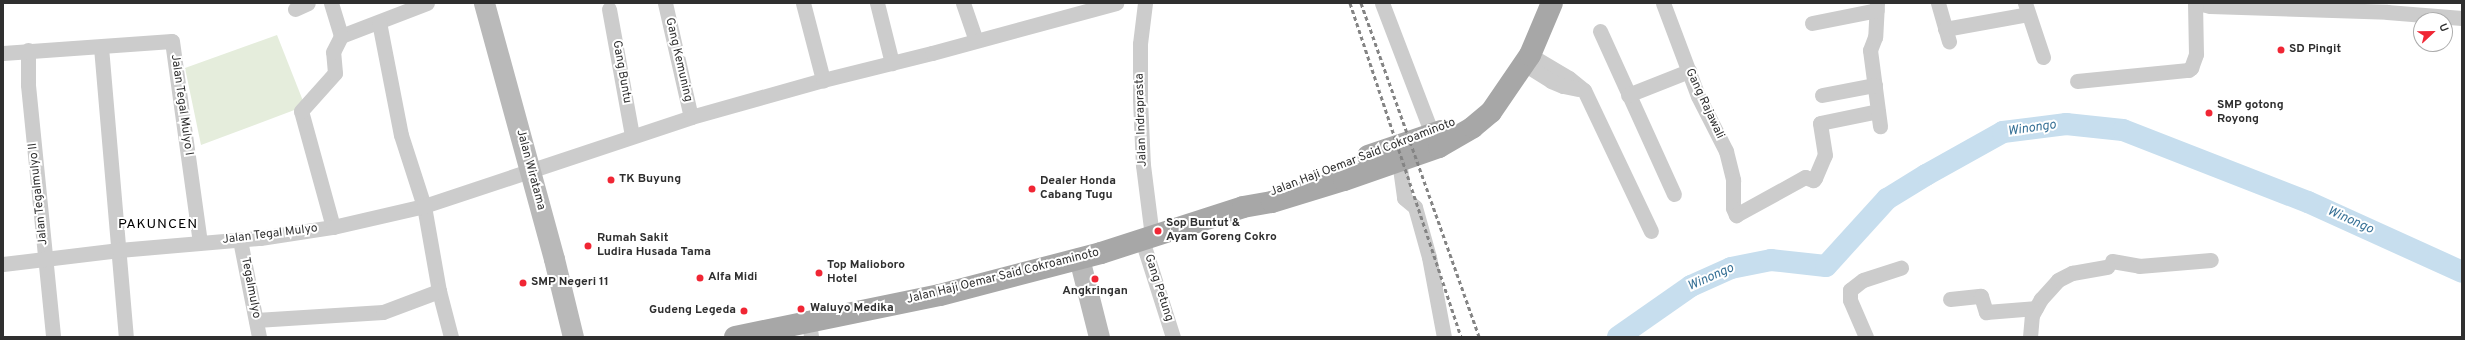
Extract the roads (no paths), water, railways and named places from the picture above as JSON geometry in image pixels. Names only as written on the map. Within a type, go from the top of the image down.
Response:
[{"type":"main road","name":"Jalan Haji Oemar Said Cokroaminoto","points":[[735,337],[810,329],[1079,258],[1243,207],[1283,199],[1439,147],[1464,133],[1491,112],[1527,59],[1552,3]]},
{"type":"main road","name":"Jalan Haji Oemar Said Cokroaminoto","points":[[1243,207],[1272,192],[1432,134],[1457,123],[1502,94]]},
{"type":"street","points":[[331,3],[341,36],[334,52],[335,73],[302,111],[333,227]]},
{"type":"street","points":[[341,36],[427,3]]},
{"type":"street","name":"Jalan Wiratama","points":[[484,3],[554,259],[572,337]]},
{"type":"street","name":"Gang Kemuning","points":[[665,3],[691,117]]},
{"type":"street","points":[[803,3],[823,80]]},
{"type":"street","points":[[877,3],[892,62]]},
{"type":"street","points":[[962,3],[976,40]]},
{"type":"street","name":"Jalan Tegal Mulyo","points":[[3,264],[119,250],[200,242],[240,240],[333,227],[424,206],[632,135],[691,117],[823,80],[1116,3]]},
{"type":"street","name":"Jalan Indraprasta","points":[[1145,3],[1140,44],[1140,100],[1147,238]]},
{"type":"street","points":[[1382,3],[1432,134]]},
{"type":"street","name":"Gang Rajawali","points":[[1663,3],[1698,96],[1726,151],[1732,180],[1733,208],[1737,215],[1805,177],[1812,180],[1815,178],[1825,154],[1820,123],[1878,111]]},
{"type":"street","points":[[1938,3],[1947,35],[2027,8],[2043,58]]},
{"type":"street","points":[[2077,81],[2188,70],[2193,64],[2196,54],[2196,3],[2210,6],[2380,12],[2462,18]]},
{"type":"street","points":[[1812,23],[1877,7],[1875,37],[1870,50],[1880,126]]},
{"type":"street","name":"Gang Buntu","points":[[609,9],[632,135]]},
{"type":"street","points":[[380,22],[401,135],[424,206],[439,291],[451,337]]},
{"type":"street","points":[[1600,31],[1674,194]]},
{"type":"street","name":"Jalan Tegal Mulyo I","points":[[3,53],[28,50],[101,47],[172,41],[200,242]]},
{"type":"street","points":[[101,47],[126,337]]},
{"type":"street","name":"Jalan Tegalmulyo II","points":[[28,50],[28,85],[53,337]]},
{"type":"street","points":[[1527,59],[1540,75],[1563,86],[1584,90],[1651,231]]},
{"type":"street","points":[[1628,94],[1688,71]]},
{"type":"street","points":[[1822,95],[1875,85]]},
{"type":"street","points":[[1399,161],[1404,198],[1415,207],[1429,257],[1444,337]]},
{"type":"street","name":"Gang Petung","points":[[1147,238],[1173,337]]},
{"type":"street","name":"Tegalmulyo","points":[[240,240],[259,337]]},
{"type":"street","points":[[1079,258],[1099,337]]},
{"type":"street","points":[[2030,337],[2032,315],[2049,288],[2063,277],[2072,273],[2109,264],[2139,266],[2211,260]]},
{"type":"street","points":[[1866,337],[1850,300],[1850,290],[1863,280],[1901,268]]},
{"type":"street","points":[[256,320],[383,312],[439,291]]},
{"type":"street","points":[[1950,299],[1981,296],[1986,312],[2036,308]]},
{"type":"waterway","name":"Winongo","points":[[1618,337],[1691,286],[1731,268],[1771,260],[1826,266],[1887,199],[1926,175],[2003,132],[2066,124],[2123,130],[2308,202],[2462,272]]},
{"type":"railway","points":[[1350,3],[1461,337]]},
{"type":"railway","points":[[1361,3],[1479,337]]},
{"type":"place","name":"SD Pingit","points":[[2281,50]]},
{"type":"place","name":"SMP gotong Royong","points":[[2209,113]]},
{"type":"place","name":"TK Buyung","points":[[611,180]]},
{"type":"place","name":"Dealer Honda Cabang Tugu","points":[[1032,189]]},
{"type":"place","name":"Sop Buntut & Ayam Goreng Cokro","points":[[1158,231]]},
{"type":"place","name":"Rumah Sakit Ludira Husada Tama","points":[[588,246]]},
{"type":"place","name":"Top Malioboro Hotel","points":[[819,273]]},
{"type":"place","name":"Alfa Midi","points":[[700,278]]},
{"type":"place","name":"Angkringan","points":[[1095,279]]},
{"type":"place","name":"SMP Negeri 11","points":[[523,283]]},
{"type":"place","name":"Waluyo Medika","points":[[801,309]]},
{"type":"place","name":"Gudeng Legeda","points":[[744,311]]},
{"type":"district","name":"PAKUNCEN","points":[[158,225]]}]
